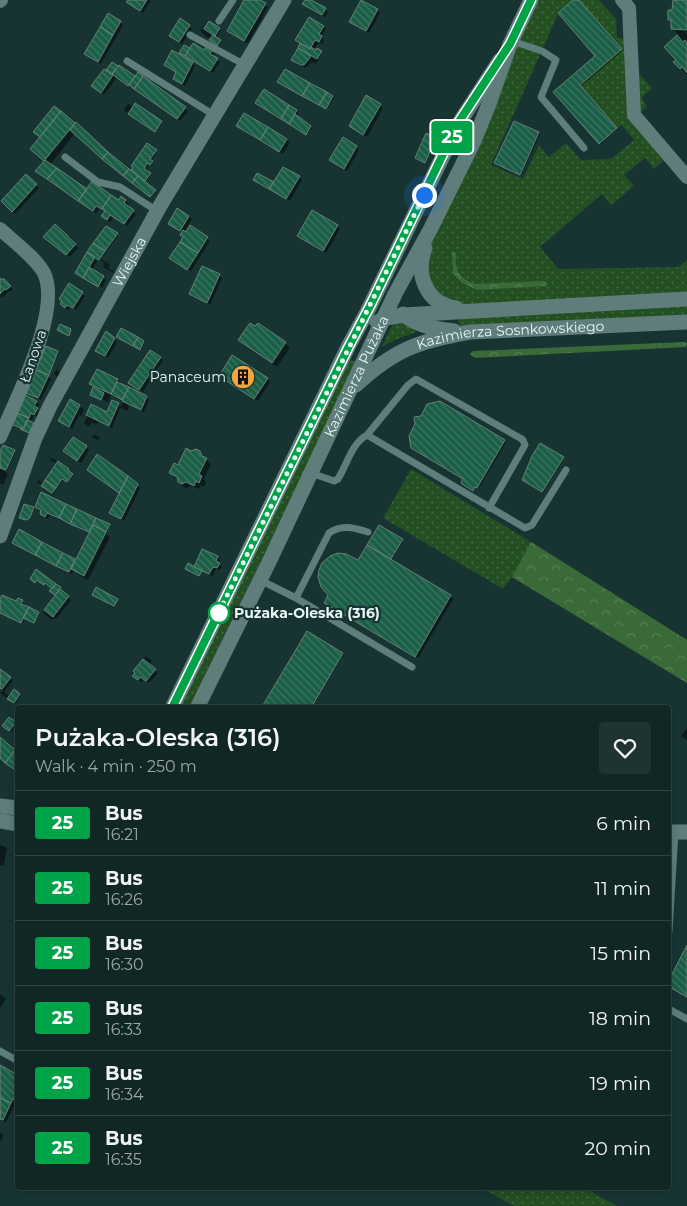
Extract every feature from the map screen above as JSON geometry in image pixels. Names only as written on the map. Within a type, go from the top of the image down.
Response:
[{"type":"street","name":"Kazimierza Pużaka","points":[[198,705],[350,392],[383,319],[474,141],[511,43],[532,0]]},
{"type":"street","points":[[622,0],[629,8],[634,116],[687,176]]},
{"type":"street","name":"Wiejska","points":[[0,536],[36,438],[50,406],[157,212],[245,65],[280,2]]},
{"type":"street","name":"Kazimierza Pużaka","points":[[173,705],[458,123],[511,43]]},
{"type":"street","points":[[431,228],[421,263],[424,284],[435,300],[442,305],[451,308],[473,310]]},
{"type":"street","name":"Łanowa","points":[[0,229],[38,264],[48,285],[48,298],[40,342],[0,437]]},
{"type":"street","points":[[394,257],[389,281],[390,292],[398,310],[403,315],[409,320],[426,326],[470,332]]},
{"type":"street","name":"Kazimierza Sosnkowskiego","points":[[349,346],[366,328],[383,319],[403,315],[687,300]]},
{"type":"street","name":"Kazimierza Sosnkowskiego","points":[[350,392],[376,367],[390,357],[431,340],[470,332],[687,322]]},
{"type":"street","points":[[0,806],[15,808]]},
{"type":"street","points":[[0,821],[15,824]]},
{"type":"lane","points":[[219,21],[233,0]]},
{"type":"lane","points":[[190,35],[245,65]]},
{"type":"lane","points":[[511,43],[542,52],[556,60],[541,97],[584,148]]},
{"type":"lane","points":[[127,62],[215,115]]},
{"type":"lane","points":[[65,157],[98,182],[120,187],[157,212]]},
{"type":"lane","points":[[311,473],[334,481],[338,479],[362,437],[367,435],[408,385],[416,379],[523,440],[524,445],[489,508]]},
{"type":"lane","points":[[367,435],[522,527],[529,527],[535,521],[566,470]]},
{"type":"lane","points":[[296,598],[329,533],[339,527],[368,532]]},
{"type":"lane","points":[[260,580],[296,598],[412,667]]},
{"type":"lane","points":[[671,907],[677,832]]},
{"type":"lane","points":[[671,1010],[687,1019]]},
{"type":"lane","points":[[0,1051],[15,1059]]},
{"type":"green space","points":[[532,0],[573,0],[558,14],[491,165],[523,179],[539,145],[549,157],[566,143],[581,160],[611,159],[634,140],[622,125],[617,128],[580,85],[622,49],[579,0],[599,0],[616,19],[617,38],[630,39],[631,65],[652,88],[641,98],[647,106],[636,117],[669,156],[654,169],[645,158],[624,175],[634,186],[611,205],[602,194],[540,247],[558,269],[679,267],[687,260],[687,299],[473,310],[429,292],[421,263]]},
{"type":"green space","points":[[453,252],[456,253],[458,272],[463,278],[472,283],[545,281],[548,284],[545,286],[477,290],[463,283],[453,273]]},
{"type":"green space","points":[[687,306],[687,315],[459,326],[458,317]]},
{"type":"green space","points":[[401,320],[416,332],[382,347],[393,324]]},
{"type":"green space","points":[[687,343],[686,347],[475,358],[470,354],[473,351]]},
{"type":"green space","points":[[350,359],[358,363],[190,705],[180,705]]},
{"type":"green space","points":[[411,469],[687,640],[687,683],[512,577],[503,589],[383,518]]},
{"type":"green space","points":[[531,542],[687,640],[687,683],[512,577]]},
{"type":"green space","points":[[485,1190],[588,1190],[617,1206],[514,1206]]},
{"type":"building","points":[[128,0],[147,0],[140,11],[126,2]]},
{"type":"building","points":[[244,0],[260,0],[266,3],[244,41],[227,31]]},
{"type":"building","points":[[305,0],[311,0],[326,8],[322,15],[302,4]]},
{"type":"building","points":[[361,0],[378,9],[366,31],[349,22]]},
{"type":"building","points":[[573,0],[579,0],[622,49],[580,85],[617,128],[599,144],[553,92],[595,56],[558,13]]},
{"type":"building","points":[[673,0],[687,0],[687,30],[671,29],[671,20],[668,20],[668,10],[672,10]]},
{"type":"building","points":[[108,13],[121,21],[113,35],[100,27]]},
{"type":"building","points":[[309,17],[324,26],[319,34],[322,36],[319,42],[315,40],[310,49],[295,40]]},
{"type":"building","points":[[180,18],[190,25],[179,42],[169,36]]},
{"type":"building","points":[[209,21],[220,28],[215,36],[204,29]]},
{"type":"building","points":[[100,27],[113,35],[98,62],[84,54]]},
{"type":"building","points":[[213,35],[221,40],[217,46],[209,40]]},
{"type":"building","points":[[677,35],[683,42],[685,40],[687,43],[687,73],[682,67],[680,69],[673,62],[676,60],[664,47]]},
{"type":"building","points":[[193,43],[204,50],[206,47],[212,50],[210,54],[218,58],[210,71],[185,56]]},
{"type":"building","points":[[300,43],[310,49],[311,47],[316,50],[317,48],[322,51],[317,59],[298,48]]},
{"type":"building","points":[[184,45],[190,48],[185,56],[179,53]]},
{"type":"building","points":[[298,48],[311,56],[304,65],[291,60]]},
{"type":"building","points":[[172,50],[193,62],[182,84],[173,79],[176,72],[164,65]]},
{"type":"building","points":[[112,62],[118,66],[112,74],[106,70]]},
{"type":"building","points":[[119,65],[135,76],[128,86],[112,74]]},
{"type":"building","points":[[104,69],[113,75],[101,93],[91,86]]},
{"type":"building","points":[[285,69],[310,83],[302,96],[277,82]]},
{"type":"building","points":[[138,72],[143,76],[134,89],[129,85]]},
{"type":"building","points":[[143,76],[186,107],[177,119],[134,89]]},
{"type":"building","points":[[310,83],[327,92],[319,105],[302,96]]},
{"type":"building","points":[[264,89],[289,105],[281,119],[255,103]]},
{"type":"building","points":[[327,92],[333,96],[326,109],[319,105]]},
{"type":"building","points":[[366,95],[381,104],[363,135],[349,126]]},
{"type":"building","points":[[135,103],[162,121],[155,132],[128,114]]},
{"type":"building","points":[[289,105],[297,110],[289,124],[281,119]]},
{"type":"building","points":[[54,106],[61,111],[40,137],[33,132]]},
{"type":"building","points":[[61,111],[75,123],[44,161],[30,149]]},
{"type":"building","points":[[244,113],[268,127],[260,140],[236,126]]},
{"type":"building","points":[[295,114],[311,126],[306,135],[289,124]]},
{"type":"building","points":[[514,121],[539,132],[520,175],[494,163]]},
{"type":"building","points":[[76,122],[108,152],[102,159],[70,130]]},
{"type":"building","points":[[268,127],[287,139],[279,152],[260,140]]},
{"type":"building","points":[[426,133],[436,138],[425,163],[415,158]]},
{"type":"building","points":[[343,137],[357,146],[344,169],[329,160]]},
{"type":"building","points":[[147,143],[157,150],[150,159],[153,161],[150,165],[147,163],[144,169],[151,173],[145,181],[131,170],[133,167],[131,166]]},
{"type":"building","points":[[108,152],[129,169],[123,176],[102,159]]},
{"type":"building","points":[[45,160],[57,168],[47,179],[35,171]]},
{"type":"building","points":[[283,167],[300,176],[286,199],[269,189]]},
{"type":"building","points":[[57,168],[87,189],[78,201],[47,179]]},
{"type":"building","points":[[129,169],[138,176],[132,183],[123,176]]},
{"type":"building","points":[[257,173],[274,182],[269,189],[253,180]]},
{"type":"building","points":[[26,174],[37,184],[12,212],[1,201]]},
{"type":"building","points":[[138,176],[156,190],[150,197],[132,183]]},
{"type":"building","points":[[92,181],[111,195],[102,209],[96,206],[93,211],[78,201]]},
{"type":"building","points":[[111,195],[119,200],[121,196],[126,200],[124,203],[134,210],[124,224],[110,215],[107,220],[101,216],[105,211],[102,209]]},
{"type":"building","points":[[177,208],[189,216],[180,231],[168,224]]},
{"type":"building","points":[[312,210],[338,225],[323,251],[297,236]]},
{"type":"building","points":[[55,224],[76,244],[66,255],[43,237]]},
{"type":"building","points":[[190,225],[208,237],[198,253],[180,242],[183,237],[180,235],[183,230],[186,232]]},
{"type":"building","points":[[106,226],[118,233],[105,251],[93,243]]},
{"type":"building","points":[[180,242],[198,253],[187,270],[169,258]]},
{"type":"building","points":[[93,243],[105,251],[99,260],[87,252]]},
{"type":"building","points":[[87,252],[95,257],[83,278],[75,273]]},
{"type":"building","points":[[202,266],[220,274],[207,303],[189,294]]},
{"type":"building","points":[[89,267],[104,276],[98,287],[83,278]]},
{"type":"building","points":[[0,278],[4,279],[11,286],[0,294]]},
{"type":"building","points":[[69,283],[83,292],[73,308],[67,305],[65,308],[60,304],[62,301],[59,299]]},
{"type":"building","points":[[250,323],[255,326],[258,323],[286,342],[272,363],[238,340]]},
{"type":"building","points":[[60,324],[71,329],[69,336],[57,330]]},
{"type":"building","points":[[121,328],[138,337],[133,346],[116,337]]},
{"type":"building","points":[[106,331],[115,338],[105,356],[95,351]]},
{"type":"building","points":[[138,337],[144,341],[140,350],[133,346]]},
{"type":"building","points":[[46,346],[58,351],[49,375],[36,370]]},
{"type":"building","points":[[150,350],[161,357],[139,390],[128,383]]},
{"type":"building","name":"Panaceum","points":[[232,355],[268,378],[254,399],[219,376]]},
{"type":"building","points":[[97,369],[118,379],[111,394],[89,384]]},
{"type":"building","points":[[36,370],[49,375],[38,398],[26,393]]},
{"type":"building","points":[[117,382],[129,387],[122,400],[111,394]]},
{"type":"building","points":[[93,387],[104,393],[101,400],[90,395]]},
{"type":"building","points":[[129,387],[147,396],[141,410],[122,401]]},
{"type":"building","points":[[25,395],[37,401],[34,406],[38,408],[34,415],[31,413],[29,418],[17,413]]},
{"type":"building","points":[[70,399],[80,405],[69,427],[58,421]]},
{"type":"building","points":[[112,400],[119,403],[109,426],[86,415],[91,404],[107,412]]},
{"type":"building","points":[[440,401],[505,440],[477,488],[475,487],[473,491],[462,484],[463,479],[411,448],[409,436],[415,424],[414,417],[421,416],[427,404]]},
{"type":"building","points":[[17,413],[29,418],[23,429],[11,424]]},
{"type":"building","points":[[27,420],[34,423],[29,433],[20,429],[23,429]]},
{"type":"building","points":[[73,437],[87,446],[77,461],[63,451]]},
{"type":"building","points":[[540,443],[564,457],[542,492],[522,480],[532,456]]},
{"type":"building","points":[[3,445],[15,450],[6,470],[0,468],[0,451]]},
{"type":"building","points":[[186,448],[191,451],[196,449],[200,451],[202,456],[207,458],[199,474],[202,476],[199,483],[196,481],[194,486],[186,482],[182,484],[178,482],[177,477],[169,473],[174,463],[178,465]]},
{"type":"building","points":[[97,454],[128,476],[119,493],[87,470]]},
{"type":"building","points":[[58,461],[73,474],[67,482],[62,479],[56,488],[45,480]]},
{"type":"building","points":[[128,476],[138,484],[121,519],[109,513]]},
{"type":"building","points":[[45,480],[56,488],[52,493],[41,486]]},
{"type":"building","points":[[41,492],[66,504],[59,518],[47,513],[45,517],[40,514],[41,510],[35,507]]},
{"type":"building","points":[[24,504],[34,507],[30,518],[26,520],[19,518]]},
{"type":"building","points":[[66,504],[77,509],[70,524],[59,518]]},
{"type":"building","points":[[77,509],[96,518],[89,532],[70,524]]},
{"type":"building","points":[[96,518],[110,524],[106,532],[93,525]]},
{"type":"building","points":[[93,525],[106,532],[84,576],[71,569]]},
{"type":"building","points":[[379,525],[403,539],[391,559],[367,545]]},
{"type":"building","points":[[19,529],[42,542],[35,555],[12,543]]},
{"type":"building","points":[[42,542],[63,553],[56,566],[35,555]]},
{"type":"building","points":[[367,545],[451,595],[415,657],[324,603],[328,595],[321,587],[318,577],[322,563],[330,556],[338,553],[346,554],[358,560]]},
{"type":"building","points":[[202,549],[218,556],[216,561],[220,563],[217,568],[213,567],[209,574],[194,567]]},
{"type":"building","points":[[63,553],[75,559],[69,572],[56,566]]},
{"type":"building","points":[[188,563],[202,571],[199,576],[185,569]]},
{"type":"building","points":[[36,569],[56,584],[52,589],[45,583],[44,585],[36,580],[35,583],[30,579]]},
{"type":"building","points":[[56,584],[61,587],[55,595],[49,591]]},
{"type":"building","points":[[96,587],[118,599],[114,606],[92,595]]},
{"type":"building","points":[[60,589],[69,596],[53,617],[44,610]]},
{"type":"building","points":[[2,595],[16,601],[18,598],[23,600],[21,604],[29,607],[21,623],[0,613],[0,599]]},
{"type":"building","points":[[29,607],[39,612],[34,623],[23,618]]},
{"type":"building","points":[[307,631],[343,653],[313,705],[263,705]]},
{"type":"building","points":[[143,659],[156,669],[146,681],[140,677],[138,680],[132,676],[135,673],[133,671]]},
{"type":"building","points":[[0,669],[11,677],[2,689],[0,688]]},
{"type":"building","points":[[14,689],[20,694],[14,703],[7,699]]},
{"type":"building","points":[[9,717],[15,721],[9,731],[2,726]]},
{"type":"building","points":[[0,737],[15,750],[5,763],[0,758]]},
{"type":"building","points":[[15,750],[15,770],[5,763]]},
{"type":"building","points":[[687,945],[687,997],[671,988],[671,976]]},
{"type":"building","points":[[0,1065],[15,1073],[15,1096],[11,1103],[0,1098]]},
{"type":"building","points":[[0,1098],[11,1103],[3,1120],[0,1119]]},
{"type":"bus line","name":"25","points":[[173,705],[458,123],[510,44],[531,0]]},
{"type":"place","name":"Panaceum","points":[[243,377]]},
{"type":"place","name":"Pużaka-Oleska (316)","points":[[219,613]]},
{"type":"route","points":[[219,613],[217,616],[424,195]]}]
